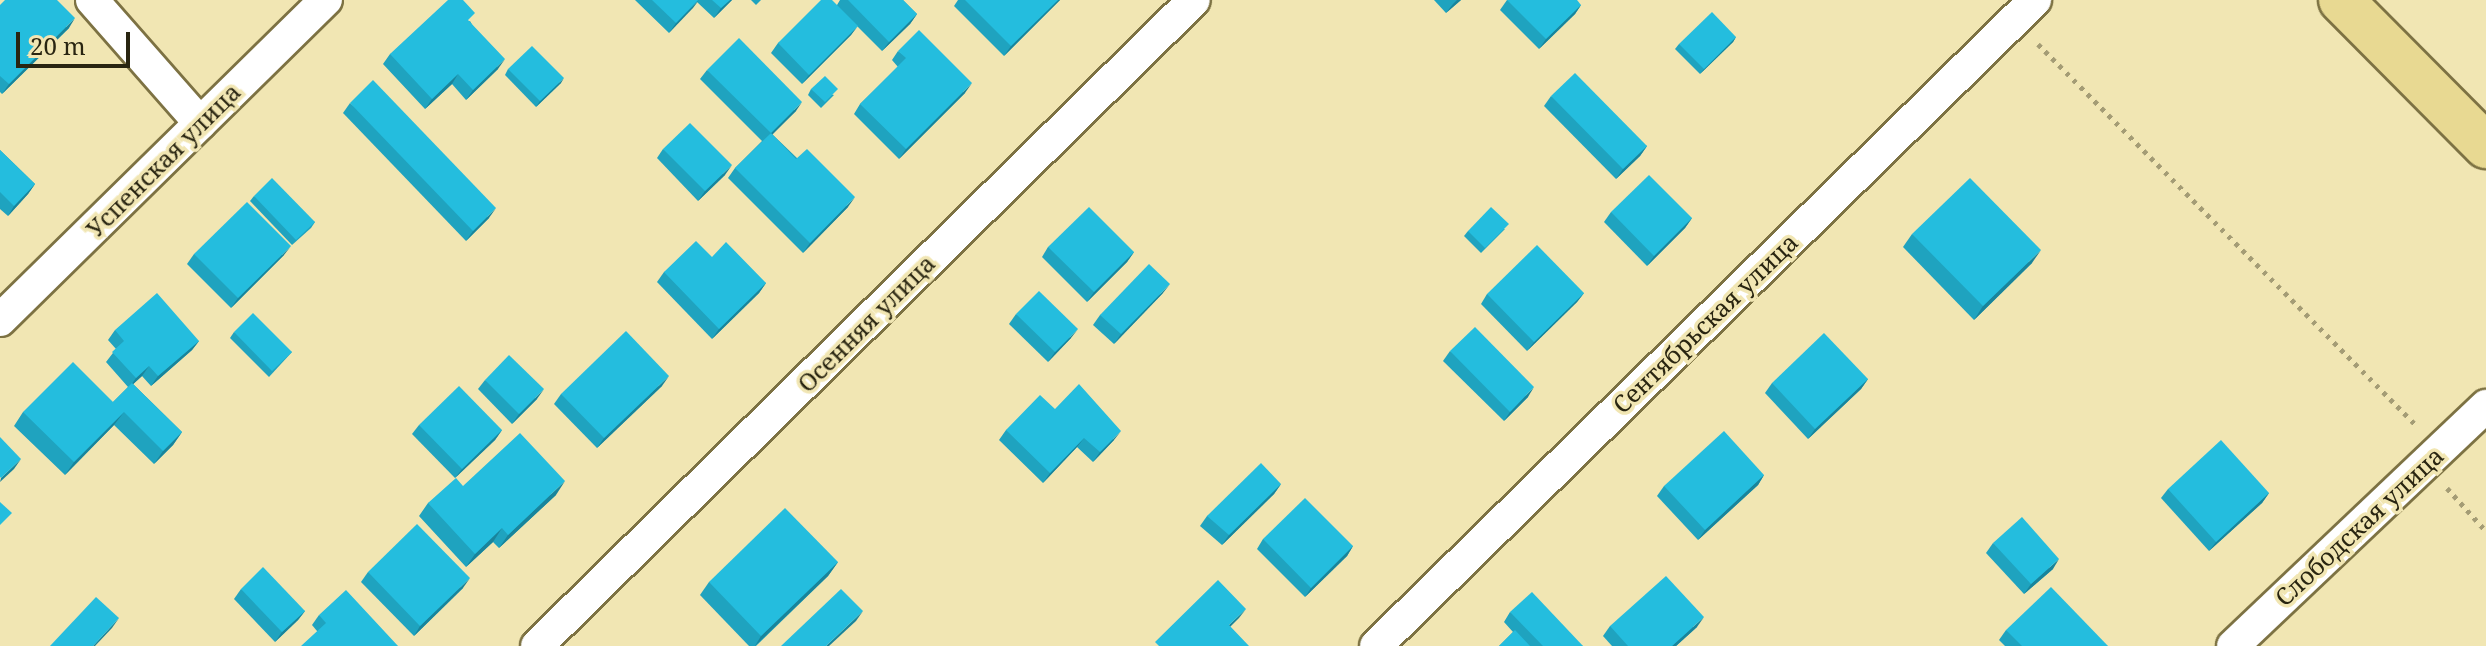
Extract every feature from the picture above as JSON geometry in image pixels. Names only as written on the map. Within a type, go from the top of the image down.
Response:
[{"type":"main road","points":[[2341,0],[2486,146]]},
{"type":"street","points":[[92,0],[200,123]]},
{"type":"street","name":"Успенская улица","points":[[0,320],[326,0]]},
{"type":"street","name":"Осенняя улица","points":[[537,646],[1194,0]]},
{"type":"street","name":"Сентябрьская улица","points":[[1376,646],[2025,10]]},
{"type":"street","name":"Слободская улица","points":[[2233,646],[2486,406]]},
{"type":"path","points":[[2025,10],[2428,438],[2450,496],[2486,531]]},
{"type":"building","points":[[5,0],[57,0],[75,18],[9,84],[0,76],[0,5]]},
{"type":"building","points":[[448,0],[463,0],[475,13],[468,20],[505,59],[473,90],[458,74],[432,99],[390,54]]},
{"type":"building","points":[[652,0],[698,0],[676,23]]},
{"type":"building","points":[[712,0],[730,0],[721,8]]},
{"type":"building","points":[[821,0],[832,0],[858,26],[809,75],[778,43]]},
{"type":"building","points":[[848,0],[903,0],[917,14],[889,42]]},
{"type":"building","points":[[965,0],[1058,0],[1011,46]]},
{"type":"building","points":[[1507,0],[1577,0],[1581,5],[1546,39]]},
{"type":"building","points":[[1712,12],[1736,37],[1704,69],[1679,44]]},
{"type":"building","points":[[919,30],[972,83],[906,149],[860,104],[906,58],[898,51]]},
{"type":"building","points":[[739,38],[802,102],[771,133],[707,70]]},
{"type":"building","points":[[532,46],[564,78],[540,101],[508,69]]},
{"type":"building","points":[[1575,73],[1647,146],[1623,169],[1551,96]]},
{"type":"building","points":[[825,76],[838,89],[825,102],[811,89]]},
{"type":"building","points":[[373,80],[496,208],[473,231],[350,103]]},
{"type":"building","points":[[690,123],[732,165],[705,191],[663,149]]},
{"type":"building","points":[[771,133],[796,159],[807,149],[855,197],[810,243],[735,168]]},
{"type":"building","points":[[0,150],[35,184],[14,206],[0,192]]},
{"type":"building","points":[[1649,175],[1692,218],[1654,256],[1611,212]]},
{"type":"building","points":[[272,178],[315,222],[296,240],[254,196]]},
{"type":"building","points":[[1970,178],[2041,250],[1983,306],[1912,234]]},
{"type":"building","points":[[247,202],[291,246],[238,298],[194,254]]},
{"type":"building","points":[[1089,207],[1134,252],[1094,292],[1048,247]]},
{"type":"building","points":[[1491,207],[1509,224],[1485,248],[1468,231]]},
{"type":"building","points":[[696,241],[712,257],[726,242],[766,283],[719,329],[664,272]]},
{"type":"building","points":[[1537,245],[1584,293],[1534,342],[1487,294]]},
{"type":"building","points":[[1149,264],[1170,284],[1121,334],[1100,315]]},
{"type":"building","points":[[1039,291],[1078,329],[1055,352],[1016,314]]},
{"type":"building","points":[[157,293],[199,341],[158,376],[149,366],[136,378],[112,352],[124,341],[115,330]]},
{"type":"building","points":[[253,313],[292,352],[272,371],[234,332]]},
{"type":"building","points":[[1475,327],[1534,387],[1510,412],[1450,351]]},
{"type":"building","points":[[626,331],[669,376],[604,438],[561,394]]},
{"type":"building","points":[[1824,333],[1868,379],[1815,429],[1772,383]]},
{"type":"building","points":[[509,355],[544,389],[519,414],[485,380]]},
{"type":"building","points":[[73,362],[113,402],[132,383],[182,432],[163,451],[124,412],[74,462],[23,412]]},
{"type":"building","points":[[1079,384],[1121,431],[1100,452],[1084,438],[1050,473],[1006,430],[1040,395],[1055,409]]},
{"type":"building","points":[[459,386],[502,430],[462,469],[419,425]]},
{"type":"building","points":[[1724,431],[1764,475],[1705,530],[1664,486]]},
{"type":"building","points":[[520,433],[565,481],[508,535],[502,528],[475,554],[428,503],[456,478],[463,486]]},
{"type":"building","points":[[0,437],[21,459],[1,478],[0,477]]},
{"type":"building","points":[[2221,440],[2269,493],[2216,542],[2168,489]]},
{"type":"building","points":[[1261,463],[1281,484],[1229,535],[1207,516]]},
{"type":"building","points":[[1305,498],[1353,546],[1311,588],[1263,539]]},
{"type":"building","points":[[0,502],[12,513],[0,525]]},
{"type":"building","points":[[785,508],[838,562],[761,636],[709,582]]},
{"type":"building","points":[[2022,517],[2059,559],[2031,584],[1993,543]]},
{"type":"building","points":[[417,524],[470,578],[420,626],[368,572]]},
{"type":"building","points":[[263,567],[305,611],[282,632],[241,589]]},
{"type":"building","points":[[1666,576],[1704,617],[1672,646],[1628,646],[1610,626]]},
{"type":"building","points":[[1218,580],[1246,609],[1229,625],[1249,646],[1159,646],[1155,642]]},
{"type":"building","points":[[2051,587],[2108,646],[2022,646],[2006,630]]},
{"type":"building","points":[[841,589],[863,611],[826,646],[781,646]]},
{"type":"building","points":[[346,590],[398,646],[301,646],[326,623],[319,615]]},
{"type":"building","points":[[1532,592],[1583,646],[1543,646],[1510,612]]},
{"type":"building","points":[[96,597],[119,618],[93,646],[50,646]]},
{"type":"building","points":[[1515,630],[1530,646],[1499,646]]}]
